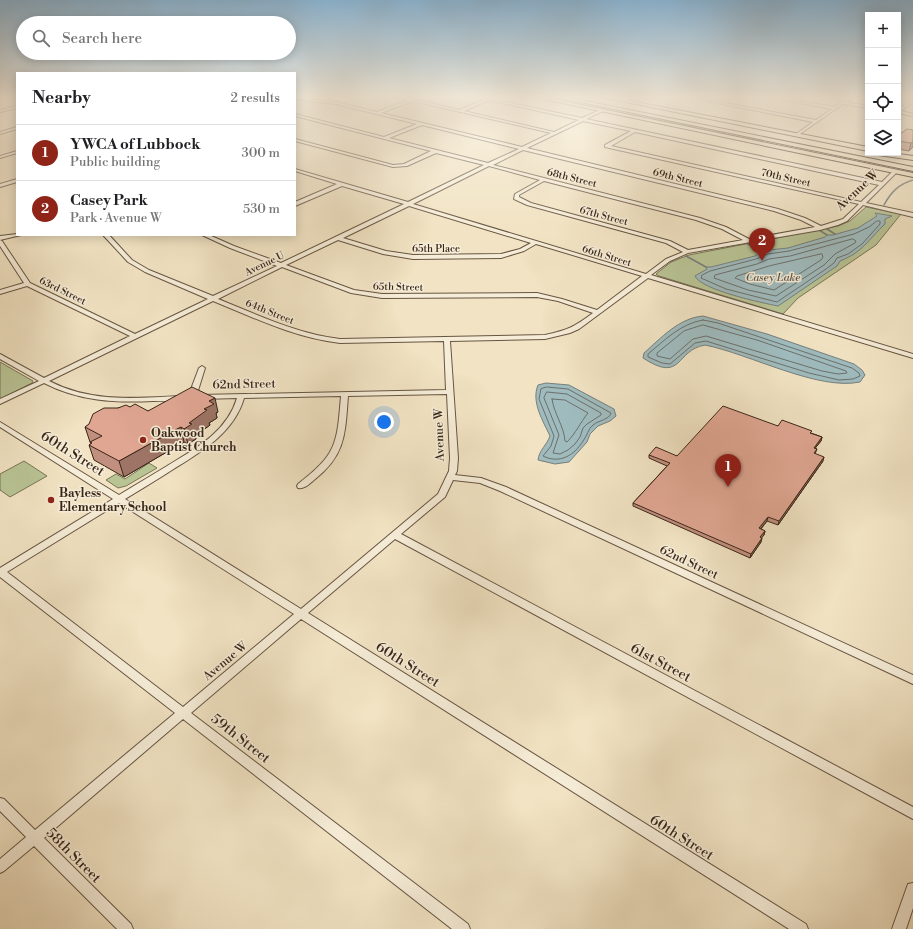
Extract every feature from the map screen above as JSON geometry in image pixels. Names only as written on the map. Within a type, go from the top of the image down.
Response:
[{"type":"highway","points":[[772,140],[913,174]]},
{"type":"highway","points":[[773,140],[913,169]]},
{"type":"highway","points":[[795,140],[913,164]]},
{"type":"highway","points":[[806,140],[865,150]]},
{"type":"highway","points":[[899,156],[913,158]]},
{"type":"main road","points":[[748,140],[913,174]]},
{"type":"main road","points":[[822,140],[865,149]]},
{"type":"main road","points":[[901,156],[913,158]]},
{"type":"street","points":[[296,140],[384,164],[399,166],[436,151]]},
{"type":"street","name":"68th Street","points":[[394,140],[706,221],[730,230],[748,241]]},
{"type":"street","name":"69th Street","points":[[490,140],[776,210],[803,219],[820,228]]},
{"type":"street","name":"Avenue U","points":[[0,402],[538,140]]},
{"type":"street","name":"70th Street","points":[[617,140],[607,146],[913,215]]},
{"type":"street","points":[[683,140],[883,184]]},
{"type":"street","points":[[0,157],[16,152]]},
{"type":"street","name":"66th Street","points":[[296,170],[913,356]]},
{"type":"street","name":"Avenue W","points":[[0,867],[442,495],[451,476],[454,458],[447,340],[545,337],[568,332],[578,328],[668,260],[687,252],[840,223],[863,204],[896,171]]},
{"type":"street","name":"67th Street","points":[[544,179],[519,192],[515,197],[523,202],[668,242],[687,252]]},
{"type":"street","points":[[1,185],[16,180]]},
{"type":"street","points":[[296,204],[341,184]]},
{"type":"street","points":[[1,185],[16,185]]},
{"type":"street","points":[[0,238],[16,235]]},
{"type":"street","name":"64th Street","points":[[107,236],[124,256],[136,265],[290,331],[318,339],[340,341],[447,340]]},
{"type":"street","name":"65th Street","points":[[207,236],[353,292],[382,296],[537,295],[560,300],[598,313]]},
{"type":"street","name":"65th Place","points":[[338,238],[385,253],[413,257],[501,256],[522,250],[535,242]]},
{"type":"street","name":"63rd Street","points":[[0,242],[28,284],[134,336]]},
{"type":"street","points":[[0,292],[28,284]]},
{"type":"street","name":"62nd Street","points":[[0,356],[63,389],[83,396],[103,399],[450,392]]},
{"type":"street","points":[[192,398],[202,368]]},
{"type":"street","points":[[301,486],[327,465],[338,449],[345,394]]},
{"type":"street","points":[[0,572],[120,499],[217,436],[230,423],[238,410],[241,396]]},
{"type":"street","name":"60th Street","points":[[0,424],[801,929]]},
{"type":"street","name":"62nd Street","points":[[451,476],[481,481],[503,489],[913,680]]},
{"type":"street","name":"61st Street","points":[[395,536],[913,813]]},
{"type":"street","name":"59th Street","points":[[0,572],[463,929]]},
{"type":"street","name":"58th Street","points":[[0,803],[126,929]]},
{"type":"street","points":[[899,929],[913,889]]},
{"type":"green space","points":[[866,207],[901,214],[876,245],[798,298],[783,314],[656,274],[671,262],[689,255],[838,226],[850,221]]},
{"type":"green space","points":[[0,362],[33,381],[32,383],[0,399]]},
{"type":"green space","points":[[24,461],[47,476],[10,497],[0,490],[0,474]]},
{"type":"green space","points":[[149,463],[157,468],[126,486],[118,488],[106,480],[116,474],[125,479]]},
{"type":"water","name":"Casey Lake","points":[[875,213],[892,216],[885,219],[885,224],[860,250],[840,261],[837,266],[778,306],[720,291],[708,286],[695,276],[707,269],[706,267],[755,256],[759,253],[759,251],[788,248],[825,237],[827,235],[833,235],[858,228],[877,216]]},
{"type":"water","points":[[703,316],[767,334],[854,364],[862,370],[865,375],[860,382],[843,383],[824,381],[804,377],[705,345],[695,348],[672,367],[665,368],[643,358],[644,353],[678,325]]},
{"type":"water","points":[[546,383],[569,385],[614,409],[616,416],[610,421],[598,426],[590,434],[587,442],[569,462],[555,464],[538,460],[540,453],[550,436],[541,418],[536,398],[538,385]]},
{"type":"building","points":[[901,140],[913,140],[911,143],[901,141]]},
{"type":"building","points":[[192,387],[215,398],[209,401],[214,404],[204,409],[207,410],[189,423],[192,424],[184,429],[181,427],[119,461],[89,445],[92,443],[90,442],[102,436],[85,427],[89,424],[93,414],[104,408],[118,408],[126,405],[130,407],[135,404],[148,411]]},
{"type":"building","points":[[723,406],[778,426],[782,420],[812,431],[810,433],[822,437],[814,448],[817,449],[814,453],[824,457],[779,521],[768,517],[759,528],[765,531],[751,554],[633,503],[670,463],[649,455],[656,447],[677,456]]},
{"type":"waterway","points":[[884,205],[896,189],[913,180]]},
{"type":"waterway","points":[[827,229],[835,234]]},
{"type":"waterway","points":[[819,230],[827,235]]},
{"type":"waterway","points":[[755,242],[767,250]]},
{"type":"waterway","points":[[748,244],[759,251]]},
{"type":"waterway","points":[[686,256],[706,267]]},
{"type":"place","name":"Casey Park","points":[[762,261]]},
{"type":"place","name":"Oakwood Baptist Church","points":[[143,440]]},
{"type":"place","name":"YWCA of Lubbock","points":[[728,487]]},
{"type":"place","name":"Bayless Elementary School","points":[[51,500]]}]
